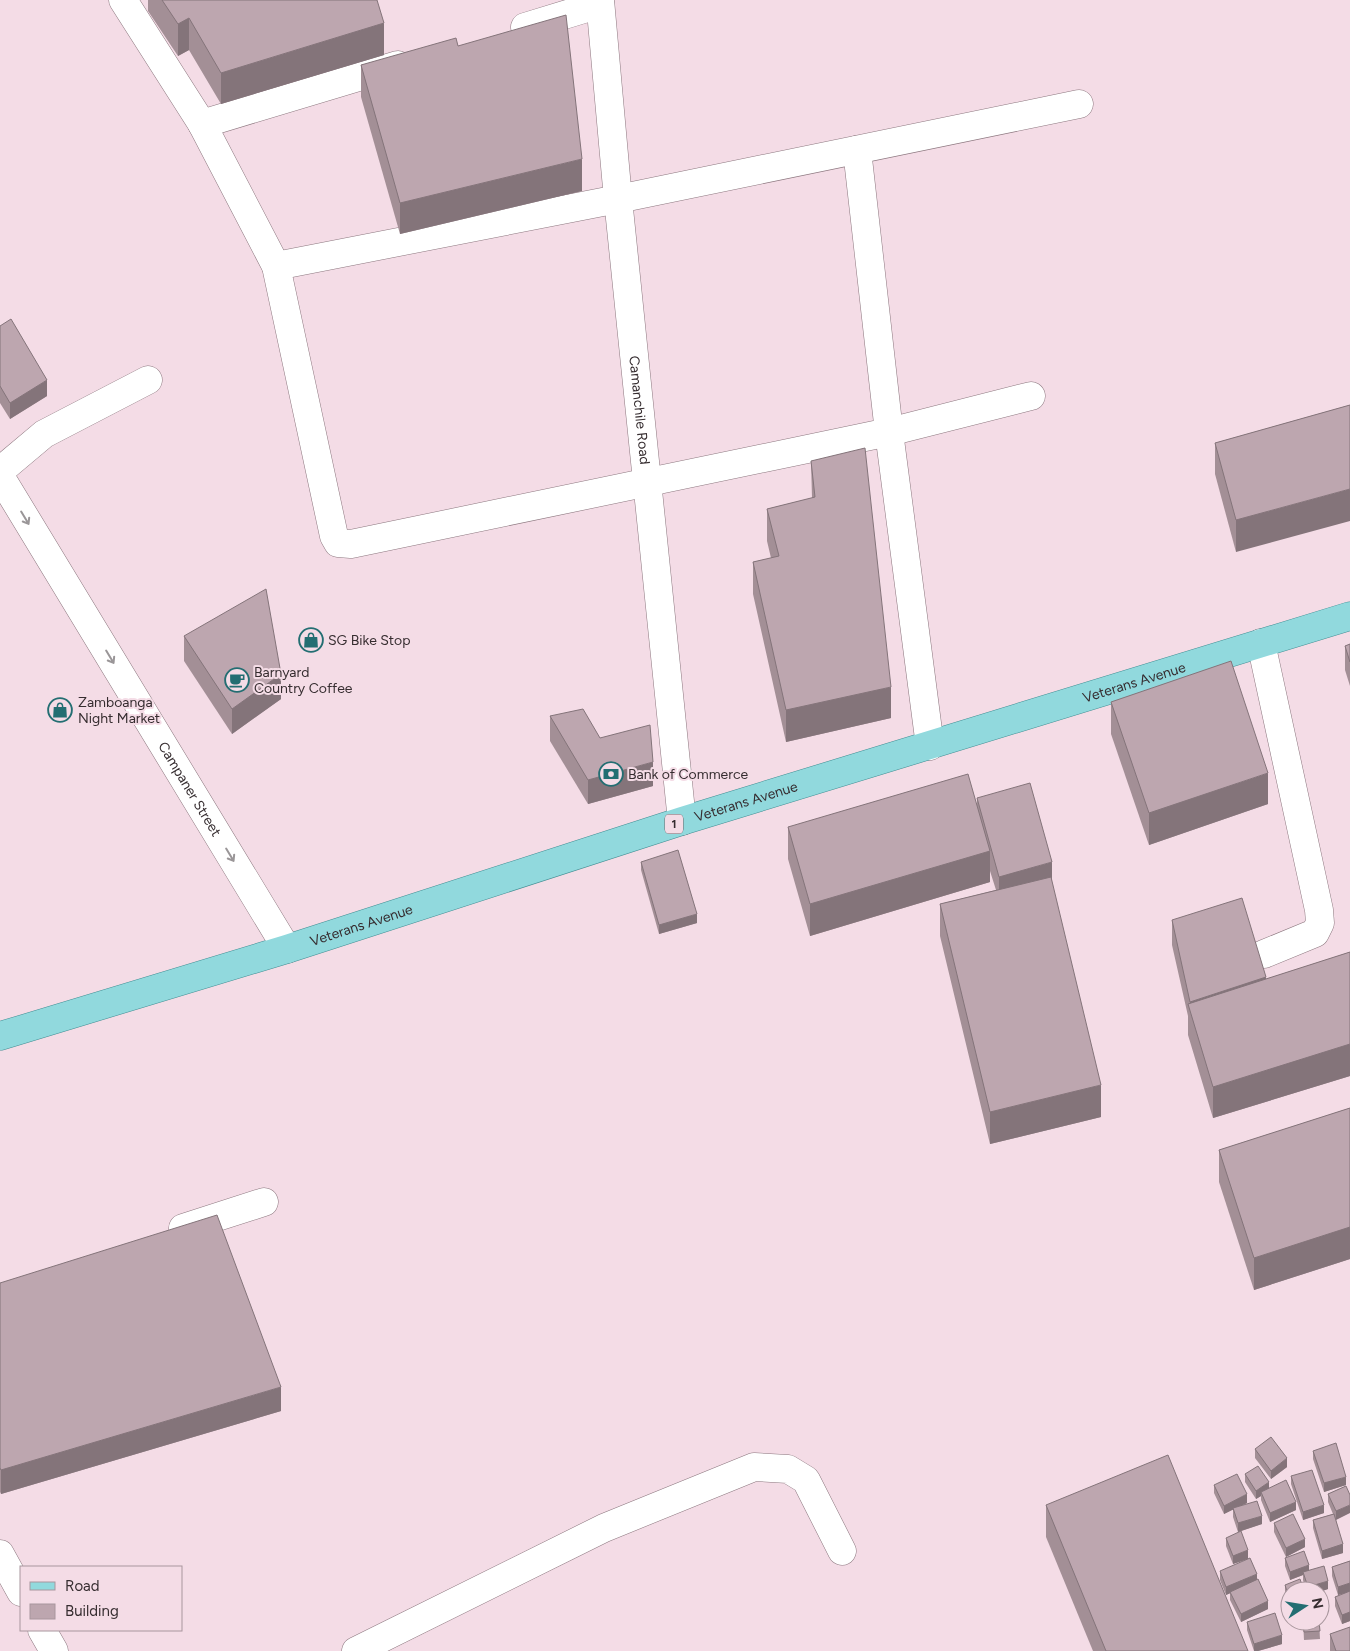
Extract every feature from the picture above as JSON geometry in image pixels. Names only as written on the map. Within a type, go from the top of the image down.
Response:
[{"type":"main road","name":"Veterans Avenue","points":[[0,1036],[287,949],[682,821],[1350,616]]},
{"type":"street","points":[[123,0],[202,124],[276,266],[334,536],[338,543],[350,544],[648,480],[889,432],[1031,396]]},
{"type":"street","points":[[505,33],[600,2]]},
{"type":"street","name":"Camanchile Road","points":[[600,2],[618,199],[682,821]]},
{"type":"street","points":[[202,124],[420,58]]},
{"type":"street","points":[[276,266],[618,199],[1079,104]]},
{"type":"street","points":[[857,150],[889,432],[930,746]]},
{"type":"street","points":[[0,471],[44,434],[148,380]]},
{"type":"street","name":"Campaner Street","points":[[0,476],[287,949]]},
{"type":"street","points":[[1261,643],[1319,910],[1320,923],[1315,933],[1264,954]]},
{"type":"street","points":[[160,1235],[264,1202]]},
{"type":"street","points":[[356,1651],[604,1528],[754,1467],[788,1469],[806,1480],[842,1551]]},
{"type":"street","points":[[0,1554],[20,1590]]},
{"type":"street","points":[[43,1631],[54,1651]]},
{"type":"building","points":[[162,0],[377,0],[384,23],[221,73],[189,18],[178,24]]},
{"type":"building","points":[[566,15],[582,159],[400,203],[361,65],[456,38],[458,46]]},
{"type":"building","points":[[11,319],[47,380],[10,403],[0,386],[0,326]]},
{"type":"building","points":[[1350,405],[1350,489],[1236,520],[1215,443]]},
{"type":"building","points":[[865,448],[891,687],[786,710],[753,562],[779,556],[767,509],[815,497],[811,461]]},
{"type":"building","name":"Barnyard Country Coffee","points":[[266,589],[281,674],[232,709],[184,636]]},
{"type":"building","points":[[1350,644],[1350,662],[1345,646]]},
{"type":"building","points":[[1231,661],[1268,773],[1149,813],[1111,702]]},
{"type":"building","points":[[583,709],[600,738],[650,725],[653,762],[588,780],[550,716]]},
{"type":"building","points":[[968,774],[990,851],[810,904],[788,827]]},
{"type":"building","points":[[1030,783],[1052,862],[999,877],[977,798]]},
{"type":"building","points":[[678,850],[697,914],[659,925],[641,862]]},
{"type":"building","points":[[1051,877],[1101,1085],[990,1112],[940,904]]},
{"type":"building","points":[[1242,898],[1266,977],[1190,1002],[1172,920]]},
{"type":"building","points":[[1350,952],[1350,1044],[1213,1087],[1188,1004]]},
{"type":"building","points":[[1350,1108],[1350,1227],[1254,1258],[1219,1150]]},
{"type":"building","points":[[217,1215],[281,1387],[1,1470],[0,1283]]},
{"type":"building","points":[[1271,1437],[1287,1458],[1271,1471],[1255,1449]]},
{"type":"building","points":[[1336,1443],[1346,1477],[1324,1483],[1313,1451]]},
{"type":"building","points":[[1168,1455],[1248,1651],[1106,1651],[1046,1505]]},
{"type":"building","points":[[1258,1466],[1269,1482],[1256,1491],[1245,1474]]},
{"type":"building","points":[[1312,1470],[1324,1505],[1303,1512],[1291,1476]]},
{"type":"building","points":[[1237,1474],[1247,1494],[1224,1506],[1214,1485]]},
{"type":"building","points":[[1286,1480],[1296,1502],[1270,1513],[1261,1492]]},
{"type":"building","points":[[1346,1486],[1350,1495],[1350,1505],[1336,1511],[1328,1494]]},
{"type":"building","points":[[1257,1501],[1262,1516],[1238,1523],[1233,1508]]},
{"type":"building","points":[[1293,1514],[1305,1539],[1286,1548],[1274,1523]]},
{"type":"building","points":[[1334,1514],[1343,1544],[1322,1551],[1313,1520]]},
{"type":"building","points":[[1241,1531],[1248,1550],[1233,1556],[1226,1538]]},
{"type":"building","points":[[1304,1551],[1309,1565],[1290,1572],[1285,1558]]},
{"type":"building","points":[[1250,1558],[1257,1574],[1226,1587],[1220,1571]]},
{"type":"building","points":[[1350,1561],[1350,1583],[1338,1587],[1332,1567]]},
{"type":"building","points":[[1324,1566],[1328,1581],[1306,1581],[1303,1572]]},
{"type":"building","points":[[1258,1579],[1268,1601],[1241,1614],[1230,1592]]},
{"type":"building","points":[[1350,1591],[1350,1612],[1342,1615],[1335,1597]]},
{"type":"building","points":[[1275,1613],[1282,1635],[1254,1644],[1247,1622]]},
{"type":"building","points":[[1350,1627],[1350,1651],[1336,1651],[1330,1634]]},
{"type":"place","name":"SG Bike Stop","points":[[311,640]]},
{"type":"place","name":"Barnyard Country Coffee","points":[[237,680]]},
{"type":"place","name":"Zamboanga Night Market","points":[[60,710]]},
{"type":"place","name":"Bank of Commerce","points":[[611,774]]}]
